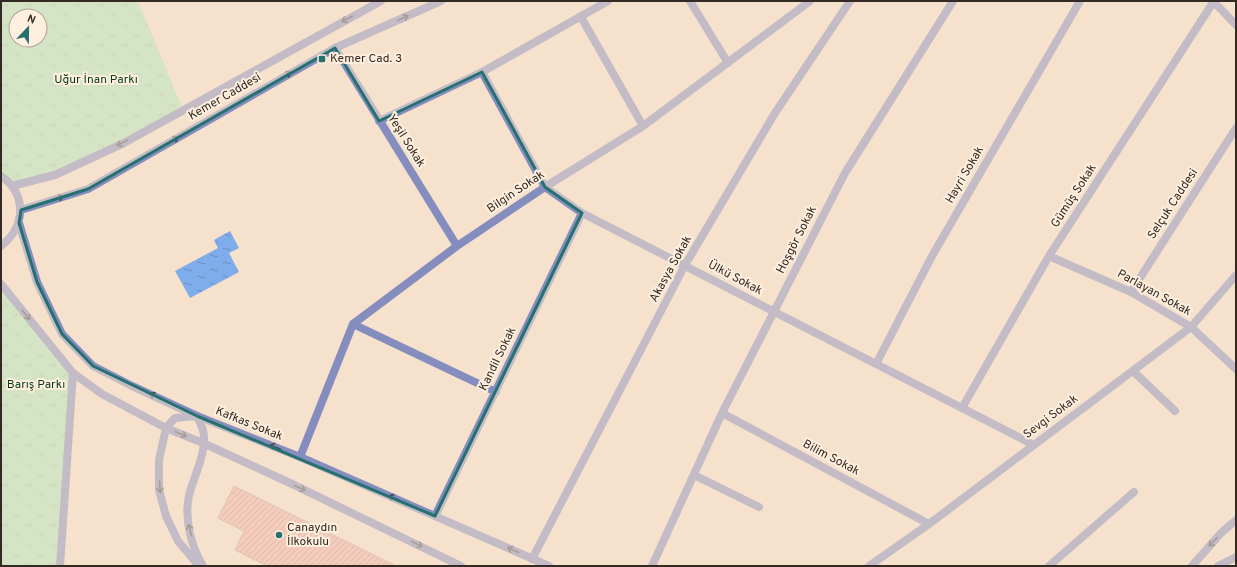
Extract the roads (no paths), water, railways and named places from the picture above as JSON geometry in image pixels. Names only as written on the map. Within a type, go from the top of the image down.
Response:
[{"type":"street","name":"Kemer Caddesi","points":[[7,181],[55,175],[124,142],[381,1]]},
{"type":"street","name":"Kemer Caddesi","points":[[20,210],[88,189],[335,48],[439,1]]},
{"type":"street","points":[[379,121],[482,72],[608,1]]},
{"type":"street","points":[[690,1],[728,63]]},
{"type":"street","name":"Akasya Sokak","points":[[532,559],[685,265],[775,113],[850,1]]},
{"type":"street","name":"Hoşgör Sokak","points":[[652,566],[722,413],[845,173],[954,1]]},
{"type":"street","name":"Hayri Sokak","points":[[876,364],[932,256],[1080,1]]},
{"type":"street","points":[[1214,1],[1236,24]]},
{"type":"street","name":"Gümüş Sokak","points":[[962,408],[1049,256],[1214,1]]},
{"type":"street","name":"Bilgin Sokak","points":[[353,324],[457,246],[545,187],[643,126],[728,63],[804,3]]},
{"type":"street","points":[[581,17],[643,126]]},
{"type":"street","name":"Yeşil Sokak","points":[[335,48],[457,246]]},
{"type":"street","name":"Ülkü Sokak","points":[[482,72],[545,187],[582,213],[1034,445]]},
{"type":"street","name":"Selçuk Caddesi","points":[[1131,292],[1236,128]]},
{"type":"street","points":[[1,172],[18,198],[20,210],[19,223],[9,240],[1,246]]},
{"type":"street","name":"Kandil Sokak","points":[[435,516],[582,213]]},
{"type":"street","name":"Kafkas Sokak","points":[[19,223],[37,282],[62,334],[93,366],[197,416],[300,457],[549,566]]},
{"type":"street","name":"Parlayan Sokak","points":[[1049,256],[1131,292],[1191,327],[1236,368]]},
{"type":"street","name":"Sevgi Sokak","points":[[869,566],[929,524],[1191,327],[1236,275]]},
{"type":"street","points":[[1,284],[73,373],[102,394],[166,428],[290,483],[461,566]]},
{"type":"street","points":[[300,457],[353,324],[496,392]]},
{"type":"street","points":[[1134,371],[1175,411]]},
{"type":"street","points":[[60,566],[73,373]]},
{"type":"street","name":"Bilim Sokak","points":[[722,413],[929,524]]},
{"type":"street","points":[[199,566],[178,541],[166,516],[159,490],[159,460],[166,428],[175,418],[197,416],[203,431],[203,444],[198,468],[189,496],[188,522],[195,553],[203,566]]},
{"type":"street","points":[[694,475],[759,507]]},
{"type":"street","points":[[1049,566],[1134,492]]},
{"type":"street","points":[[1192,566],[1236,520]]},
{"type":"street","points":[[1218,566],[1236,557]]},
{"type":"water","points":[[230,231],[239,248],[229,253],[239,272],[190,298],[175,271],[218,248],[214,240]]},
{"type":"place","name":"Kemer Cad. 3","points":[[322,59]]},
{"type":"place","name":"Canaydın İlkokulu","points":[[279,535]]},
{"type":"park label","name":"Uğur İnan Parkı","points":[[96,80]]},
{"type":"park label","name":"Barış Parkı","points":[[36,385]]}]
